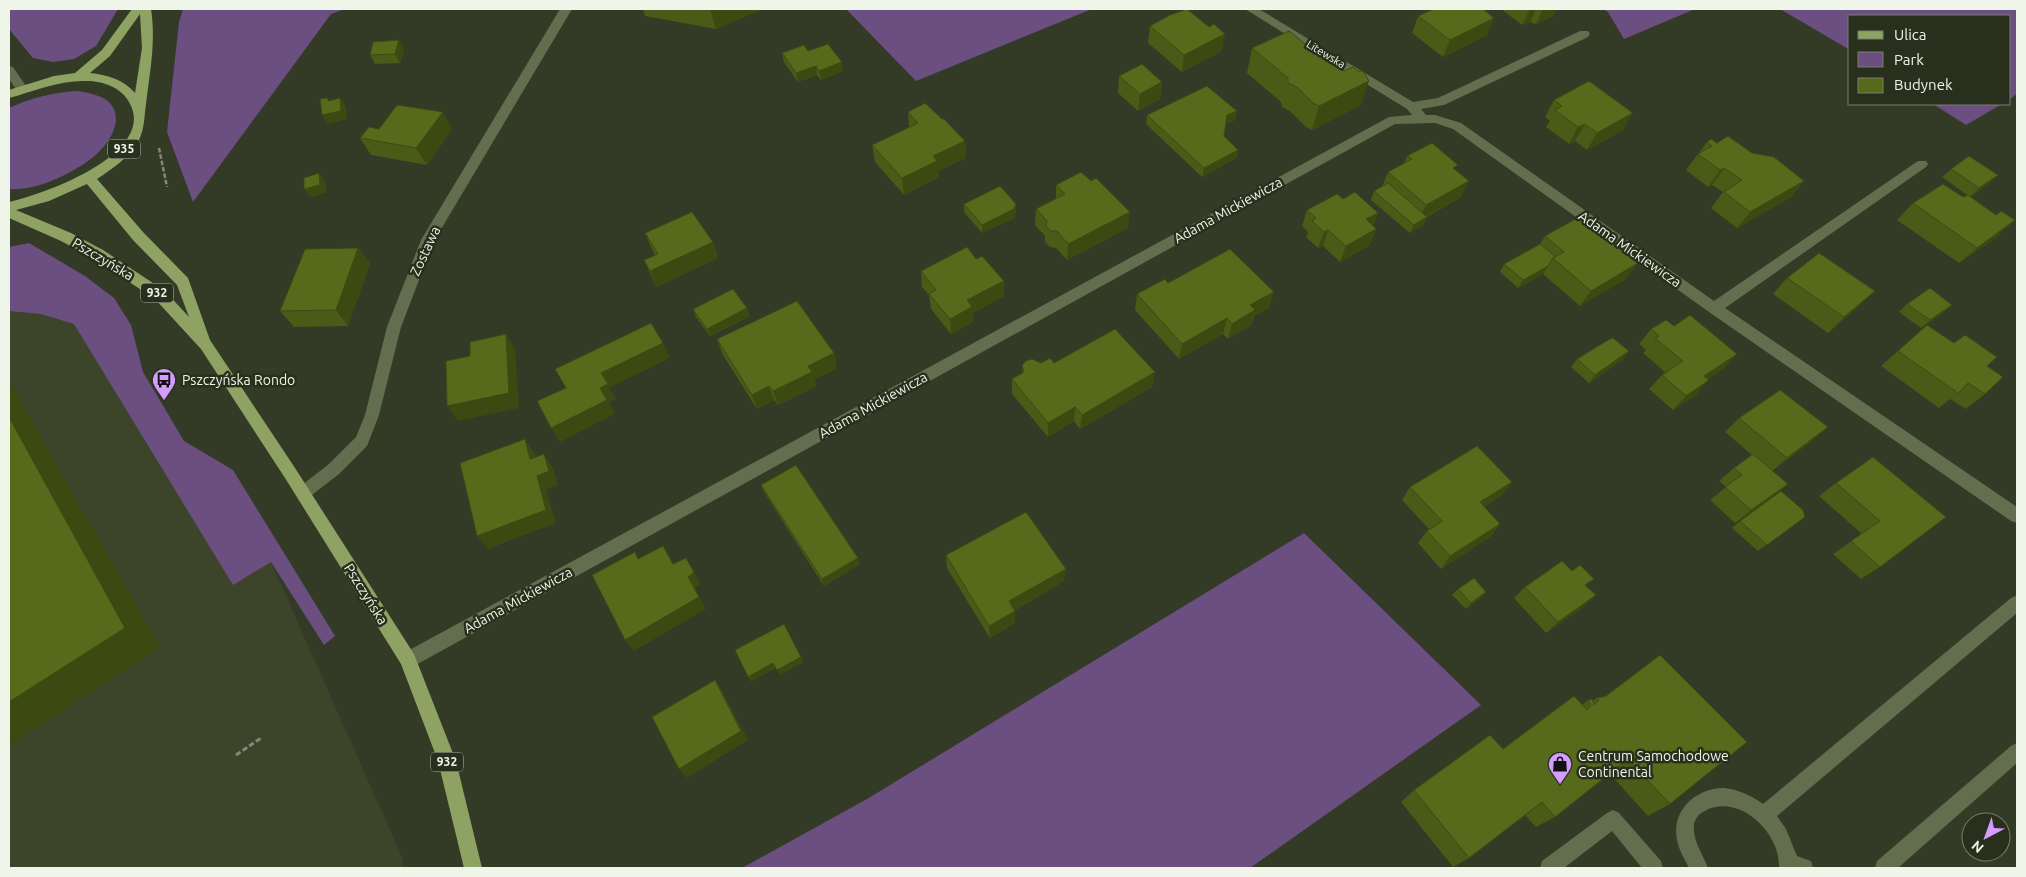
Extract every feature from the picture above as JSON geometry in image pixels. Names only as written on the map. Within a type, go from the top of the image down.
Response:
[{"type":"main road","points":[[78,77],[106,53],[138,9]]},
{"type":"main road","name":"935","points":[[9,207],[51,196],[89,178],[113,161],[130,142],[139,126],[139,108],[148,48],[145,9]]},
{"type":"main road","points":[[9,94],[52,81],[78,77],[100,78],[118,85],[133,97],[139,108]]},
{"type":"main road","name":"Pszczyńska","points":[[89,178],[138,236],[183,282],[206,344]]},
{"type":"main road","name":"Pszczyńska","points":[[9,213],[66,237],[98,254],[160,295],[206,344],[408,660],[447,761],[474,868]]},
{"type":"street","name":"Zostawa","points":[[303,493],[334,469],[362,441],[372,415],[394,327],[428,240],[566,9]]},
{"type":"street","name":"Litewska","points":[[1251,9],[1411,106],[1423,119]]},
{"type":"street","points":[[1411,106],[1440,102],[1584,34]]},
{"type":"street","points":[[9,70],[22,89]]},
{"type":"street","name":"Adama Mickiewicza","points":[[408,660],[1393,120],[1435,119],[1457,126],[1714,308],[2017,516]]},
{"type":"street","points":[[1714,308],[1922,164]]},
{"type":"street","points":[[1764,816],[2017,603]]},
{"type":"street","points":[[1884,868],[2017,752]]},
{"type":"street","points":[[1699,868],[1692,858],[1685,841],[1684,825],[1690,811],[1700,801],[1714,796],[1731,798],[1748,804],[1764,816],[1777,830],[1794,866]]},
{"type":"street","points":[[1549,868],[1613,819],[1654,868]]},
{"type":"path","points":[[236,755],[261,738]]},
{"type":"shaded area","points":[[9,257],[24,262],[271,562],[403,859],[403,868],[9,868]]},
{"type":"green space","points":[[9,9],[118,9],[96,46],[74,59],[53,62],[33,58],[9,29]]},
{"type":"green space","points":[[183,9],[345,9],[331,14],[193,202],[167,132],[179,22]]},
{"type":"green space","points":[[846,9],[1092,9],[916,81]]},
{"type":"green space","points":[[1603,9],[1695,9],[1624,39],[1608,12]]},
{"type":"green space","points":[[1780,9],[2017,9],[2017,94],[2011,98],[2011,15],[1848,15],[1848,49]]},
{"type":"green space","points":[[78,91],[103,98],[110,103],[115,111],[115,127],[106,143],[88,161],[61,177],[29,188],[9,189],[9,108],[42,96]]},
{"type":"green space","points":[[1935,105],[2000,105],[1966,125]]},
{"type":"green space","points":[[29,243],[85,276],[114,298],[131,325],[143,372],[184,441],[233,470],[335,636],[324,645],[271,562],[233,585],[74,324],[41,314],[9,311],[9,247]]},
{"type":"green space","points":[[1304,533],[1481,705],[1250,868],[742,868],[867,799]]},
{"type":"building","points":[[1187,9],[1209,27],[1214,24],[1225,34],[1184,55],[1150,26],[1170,15]]},
{"type":"building","points":[[1434,9],[1483,9],[1494,18],[1450,40],[1418,16]]},
{"type":"building","points":[[1289,31],[1325,60],[1328,58],[1344,71],[1353,67],[1358,71],[1363,71],[1369,81],[1319,106],[1313,103],[1297,87],[1288,83],[1288,78],[1252,48]]},
{"type":"building","points":[[399,40],[395,54],[370,55],[373,42]]},
{"type":"building","points":[[828,44],[842,62],[819,71],[816,66],[796,73],[782,53],[804,45],[808,51]]},
{"type":"building","points":[[1142,64],[1162,82],[1140,94],[1119,76]]},
{"type":"building","points":[[1589,81],[1633,113],[1597,133],[1585,124],[1578,127],[1555,110],[1562,106],[1554,100]]},
{"type":"building","points":[[1207,86],[1237,111],[1227,115],[1224,136],[1238,150],[1204,168],[1147,115]]},
{"type":"building","points":[[328,98],[328,101],[340,98],[341,111],[322,115],[320,99]]},
{"type":"building","points":[[925,103],[965,141],[933,156],[937,161],[902,178],[872,145],[918,123],[908,112]]},
{"type":"building","points":[[397,105],[443,112],[416,148],[360,138],[369,127],[379,129]]},
{"type":"building","points":[[1728,136],[1752,153],[1774,157],[1804,181],[1750,212],[1724,192],[1742,180],[1724,168],[1720,170],[1698,154],[1712,146],[1707,142],[1711,139],[1717,143]]},
{"type":"building","points":[[1432,143],[1458,165],[1453,168],[1469,181],[1426,205],[1388,172],[1412,159],[1407,156]]},
{"type":"building","points":[[1969,156],[1998,175],[1979,188],[1951,169]]},
{"type":"building","points":[[1081,172],[1091,181],[1096,178],[1130,212],[1068,244],[1057,231],[1050,231],[1046,226],[1047,221],[1036,209],[1065,194],[1056,185]]},
{"type":"building","points":[[319,173],[320,185],[304,189],[304,178]]},
{"type":"building","points":[[1388,183],[1427,217],[1414,225],[1374,191]]},
{"type":"building","points":[[1943,184],[1963,197],[1968,195],[1996,215],[2001,211],[2015,220],[1977,248],[1913,203]]},
{"type":"building","points":[[1000,186],[1016,204],[1014,209],[982,225],[964,204]]},
{"type":"building","points":[[1355,192],[1378,213],[1366,219],[1376,229],[1346,246],[1328,230],[1324,232],[1312,221],[1316,218],[1307,210],[1337,194],[1343,199]]},
{"type":"building","points":[[692,212],[713,242],[650,271],[644,260],[658,254],[645,233]]},
{"type":"building","points":[[1581,216],[1638,263],[1591,291],[1553,258],[1564,252],[1545,236]]},
{"type":"building","points":[[1540,244],[1555,256],[1548,266],[1523,280],[1504,264]]},
{"type":"building","points":[[967,247],[976,259],[982,256],[1004,281],[967,300],[972,307],[950,319],[929,294],[936,290],[921,271]]},
{"type":"building","points":[[358,248],[336,310],[280,311],[305,249]]},
{"type":"building","points":[[1230,249],[1274,292],[1250,305],[1255,310],[1232,324],[1227,318],[1182,344],[1137,294],[1165,279],[1168,283]]},
{"type":"building","points":[[1819,253],[1875,291],[1844,317],[1787,278]]},
{"type":"building","points":[[1930,288],[1952,305],[1930,320],[1907,304]]},
{"type":"building","points":[[733,289],[747,308],[707,329],[693,309]]},
{"type":"building","points":[[797,301],[834,353],[808,366],[812,372],[773,391],[769,386],[752,395],[717,339]]},
{"type":"building","points":[[1690,315],[1737,354],[1704,376],[1709,380],[1686,396],[1662,375],[1683,361],[1655,338],[1659,336],[1651,329],[1666,320],[1674,326]]},
{"type":"building","points":[[651,323],[663,343],[601,373],[608,384],[600,388],[607,400],[551,428],[537,401],[566,388],[555,369]]},
{"type":"building","points":[[1927,325],[1954,343],[1965,335],[1997,357],[1987,366],[2003,377],[1985,394],[1968,383],[1958,393],[1898,351]]},
{"type":"building","points":[[1115,329],[1155,372],[1082,415],[1075,407],[1048,423],[1012,379],[1024,372],[1022,365],[1026,361],[1032,359],[1041,363],[1050,358],[1054,363]]},
{"type":"building","points":[[506,334],[509,393],[447,406],[446,361],[470,356],[470,342]]},
{"type":"building","points":[[1613,338],[1629,351],[1595,375],[1577,359],[1608,340]]},
{"type":"building","points":[[1780,390],[1828,427],[1787,458],[1739,418]]},
{"type":"building","points":[[9,417],[125,628],[9,702]]},
{"type":"building","points":[[525,439],[530,459],[544,454],[549,471],[537,476],[546,510],[477,536],[460,463]]},
{"type":"building","points":[[1477,446],[1512,482],[1480,502],[1500,524],[1450,556],[1427,531],[1442,521],[1410,487]]},
{"type":"building","points":[[1753,454],[1788,484],[1751,510],[1725,487],[1742,475],[1734,468]]},
{"type":"building","points":[[1873,457],[1946,517],[1880,567],[1851,541],[1880,521],[1836,483]]},
{"type":"building","points":[[796,465],[858,558],[822,579],[761,485]]},
{"type":"building","points":[[1781,491],[1803,510],[1805,517],[1767,545],[1740,521]]},
{"type":"building","points":[[1026,512],[1066,569],[1009,601],[1015,611],[989,626],[946,555]]},
{"type":"building","points":[[663,546],[673,564],[686,558],[694,572],[688,577],[699,597],[625,640],[592,575],[635,552],[638,559]]},
{"type":"building","points":[[1562,561],[1572,571],[1580,565],[1594,579],[1585,585],[1596,595],[1558,622],[1525,587]]},
{"type":"building","points":[[1474,578],[1486,592],[1471,603],[1458,589]]},
{"type":"building","points":[[784,624],[801,657],[777,670],[773,663],[748,677],[735,650]]},
{"type":"building","points":[[1660,655],[1747,742],[1670,804],[1628,759],[1555,817],[1542,802],[1469,858],[1414,790],[1490,735],[1503,749],[1574,696],[1587,710],[1591,706],[1588,700],[1592,699],[1594,705],[1599,700],[1597,698],[1606,696]]},
{"type":"building","points":[[715,680],[741,731],[679,769],[652,717]]},
{"type":"place","name":"Pszczyńska Rondo","points":[[164,401]]},
{"type":"place","name":"Centrum Samochodowe Continental","points":[[1560,785]]}]
